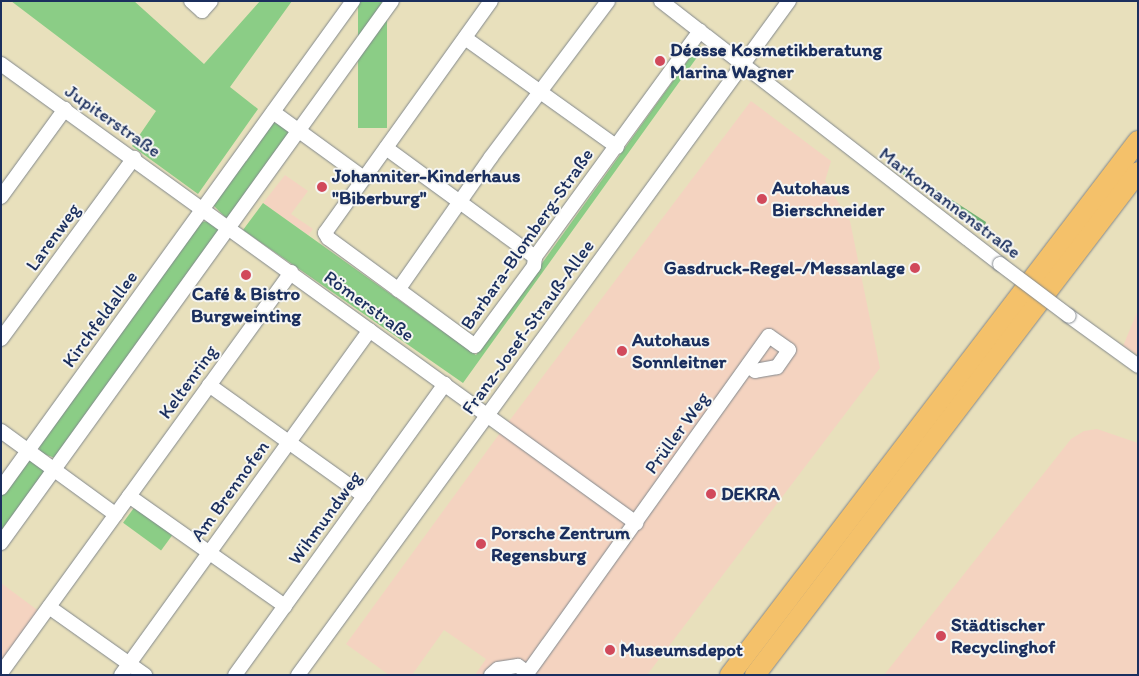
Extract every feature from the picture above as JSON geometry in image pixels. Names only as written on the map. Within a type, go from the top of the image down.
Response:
[{"type":"highway","points":[[730,675],[1138,141]]},
{"type":"highway","points":[[755,675],[1138,172]]},
{"type":"street","points":[[191,1],[202,12],[211,1]]},
{"type":"street","name":"Kirchfeldallee","points":[[1,488],[353,1]]},
{"type":"street","points":[[1,543],[392,1]]},
{"type":"street","points":[[273,112],[364,178],[463,37],[465,38],[491,1]]},
{"type":"street","points":[[398,290],[461,203],[491,157],[541,93],[608,1]]},
{"type":"street","name":"Markomannenstraße","points":[[661,1],[742,66],[1000,264],[1138,366]]},
{"type":"street","name":"Franz-Josef-Strauß-Allee","points":[[298,675],[789,1]]},
{"type":"street","name":"Barbara-Blomberg-Straße","points":[[364,178],[325,232],[328,238],[475,346],[534,266],[535,257],[700,31]]},
{"type":"street","points":[[465,38],[617,147]]},
{"type":"street","name":"Jupiterstraße","points":[[1,64],[203,208]]},
{"type":"street","points":[[1,197],[65,109]]},
{"type":"street","points":[[386,148],[535,257]]},
{"type":"street","name":"Larenweg","points":[[1,338],[134,158]]},
{"type":"street","points":[[203,208],[229,227]]},
{"type":"street","name":"Römerstraße","points":[[229,227],[488,415]]},
{"type":"street","name":"Keltenring","points":[[1,672],[50,607],[291,272]]},
{"type":"street","name":"Am Brennofen","points":[[120,675],[370,330]]},
{"type":"street","name":"Prüller Weg","points":[[491,675],[498,668],[518,666],[527,674],[748,366]]},
{"type":"street","name":"Wihmundweg","points":[[235,675],[445,384]]},
{"type":"street","points":[[209,385],[364,496]]},
{"type":"street","points":[[488,415],[636,523]]},
{"type":"street","points":[[1,432],[116,514]]},
{"type":"street","points":[[129,496],[285,606]]},
{"type":"street","points":[[50,607],[145,675]]},
{"type":"shaded area","points":[[751,101],[831,161],[825,181],[850,221],[880,368],[647,675],[475,675],[486,659],[444,630],[412,675],[389,675],[346,644],[500,433]]},
{"type":"shaded area","points":[[285,175],[308,191],[291,214],[313,229],[308,235],[263,203]]},
{"type":"shaded area","points":[[1138,310],[1138,355],[1123,346]]},
{"type":"shaded area","points":[[1097,429],[1138,443],[1138,675],[884,675],[1071,439],[1084,431]]},
{"type":"shaded area","points":[[1,583],[40,612],[1,665]]},
{"type":"green space","points":[[11,1],[134,1],[204,64],[260,1],[292,1],[230,87],[258,109],[198,194],[132,146],[156,111]]},
{"type":"green space","points":[[358,1],[387,1],[387,128],[358,128]]},
{"type":"green space","points":[[699,45],[703,49],[463,383],[243,230],[263,203],[476,355]]},
{"type":"green space","points":[[272,122],[286,127],[290,133],[229,217],[225,217],[213,205]]},
{"type":"green space","points":[[889,159],[986,222],[982,235],[887,162]]},
{"type":"green space","points":[[212,221],[220,230],[55,458],[41,453],[38,444],[200,222]]},
{"type":"green space","points":[[31,460],[46,472],[1,536],[1,495],[25,461]]},
{"type":"green space","points":[[136,505],[174,533],[161,550],[123,523]]},
{"type":"place","name":"Déesse Kosmetikberatung Marina Wagner","points":[[660,61]]},
{"type":"place","name":"Johanniter-Kinderhaus \"Biberburg\"","points":[[322,187]]},
{"type":"place","name":"Autohaus Bierschneider","points":[[762,199]]},
{"type":"place","name":"Gasdruck-Regel-/Messanlage","points":[[915,268]]},
{"type":"place","name":"Café & Bistro Burgweinting","points":[[246,275]]},
{"type":"place","name":"Autohaus Sonnleitner","points":[[622,351]]},
{"type":"place","name":"DEKRA","points":[[711,494]]},
{"type":"place","name":"Porsche Zentrum Regensburg","points":[[481,544]]},
{"type":"place","name":"Städtischer Recyclinghof","points":[[941,636]]},
{"type":"place","name":"Museumsdepot","points":[[610,650]]}]
